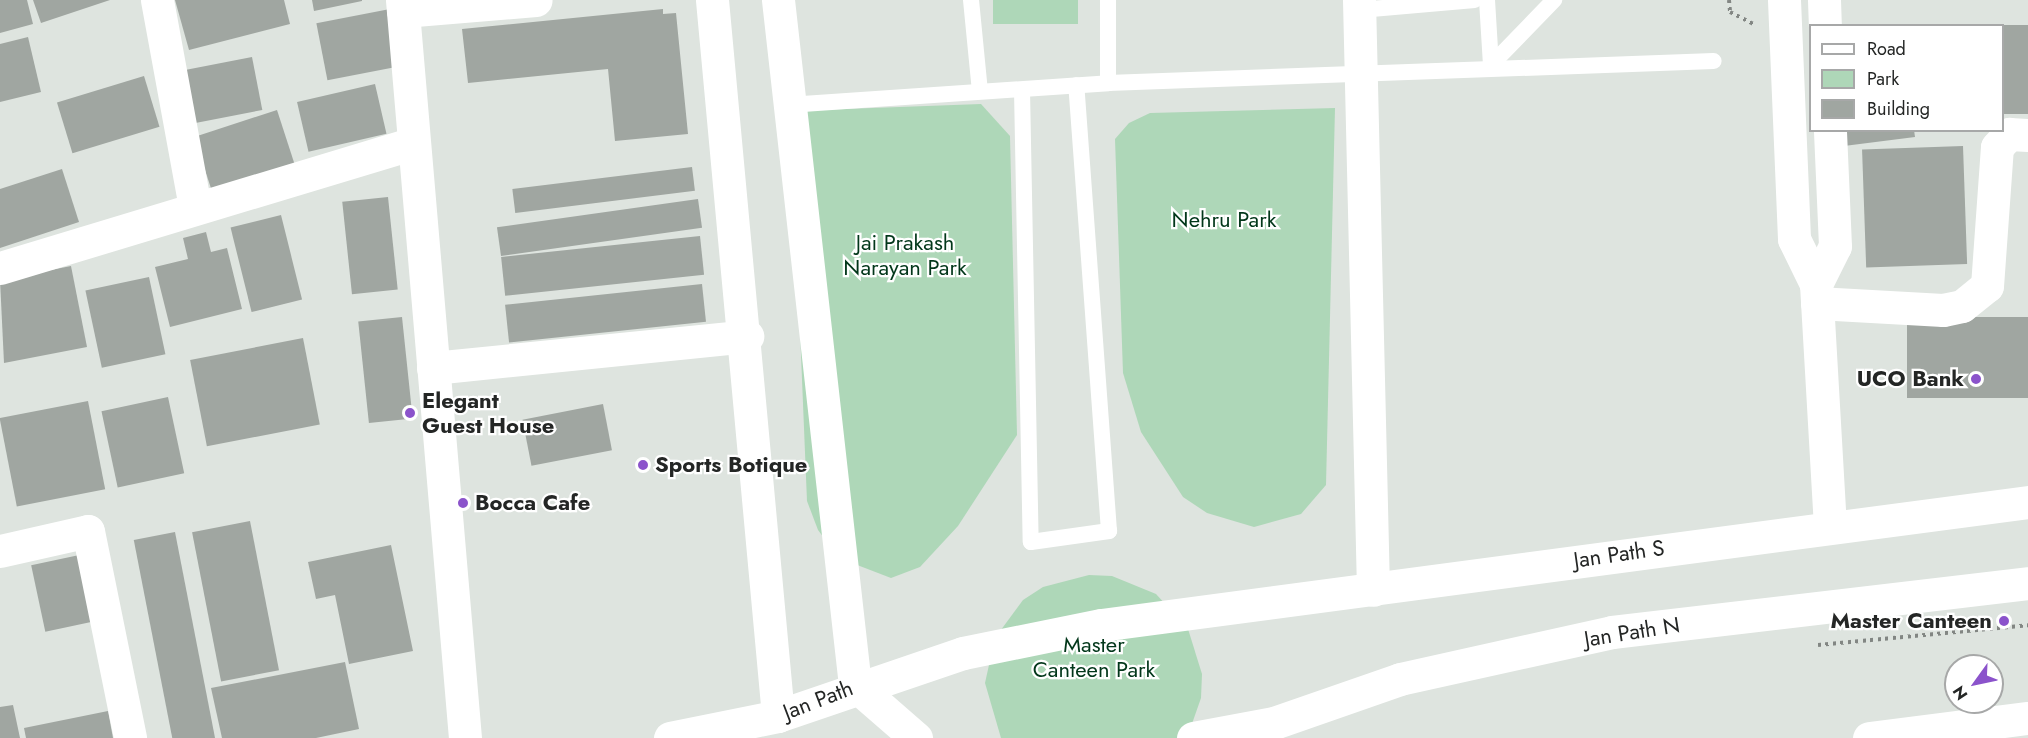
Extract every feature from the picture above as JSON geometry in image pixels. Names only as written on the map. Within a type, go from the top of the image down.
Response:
[{"type":"street","points":[[156,0],[195,208]]},
{"type":"street","points":[[465,738],[402,6],[536,0]]},
{"type":"street","points":[[712,0],[788,727]]},
{"type":"street","points":[[778,0],[855,686],[916,738]]},
{"type":"street","points":[[1784,0],[1794,239],[1816,294],[1830,527]]},
{"type":"street","points":[[1824,0],[1825,24]]},
{"type":"street","points":[[1359,5],[1372,590]]},
{"type":"street","points":[[1816,294],[1835,246],[1830,132]]},
{"type":"street","points":[[1816,294],[1943,310],[1962,306],[1987,286],[1997,147],[2009,134],[2028,135]]},
{"type":"street","points":[[0,268],[414,143]]},
{"type":"street","points":[[433,368],[747,336]]},
{"type":"street","name":"Jan Path S","points":[[1209,607],[1372,590],[2028,502]]},
{"type":"street","points":[[1,546],[88,531],[130,738]]},
{"type":"street","name":"Jan Path N","points":[[1193,738],[1261,732],[1400,679],[1612,632],[2028,583]]},
{"type":"street","name":"Jan Path","points":[[670,738],[788,727],[855,686],[963,653],[1209,607]]},
{"type":"street","points":[[1869,738],[2028,718]]},
{"type":"lane","points":[[970,0],[980,91]]},
{"type":"lane","points":[[1108,0],[1108,83]]},
{"type":"lane","points":[[1359,5],[1475,0]]},
{"type":"lane","points":[[1487,0],[1491,65]]},
{"type":"lane","points":[[1491,65],[1554,0]]},
{"type":"lane","points":[[788,105],[1108,83],[1491,65],[1714,61]]},
{"type":"lane","points":[[1022,90],[1031,542],[1109,531],[1076,85]]},
{"type":"path","points":[[1818,645],[2028,625]]},
{"type":"green space","points":[[993,0],[1078,0],[1078,24],[993,24]]},
{"type":"green space","name":"Jai Prakash Narayan Park","points":[[981,104],[1010,136],[1017,435],[958,526],[920,567],[891,578],[839,558],[818,530],[807,501],[791,111]]},
{"type":"green space","name":"Nehru Park","points":[[1335,108],[1326,485],[1301,514],[1254,527],[1207,513],[1183,497],[1141,432],[1123,373],[1115,139],[1129,123],[1150,113]]},
{"type":"green space","name":"Master Canteen Park","points":[[1089,575],[1112,576],[1156,594],[1188,629],[1202,674],[1201,698],[1187,738],[1001,738],[985,683],[995,638],[1023,600],[1043,587]]},
{"type":"building","points":[[0,0],[27,0],[33,24],[0,33]]},
{"type":"building","points":[[33,0],[110,0],[41,23]]},
{"type":"building","points":[[175,0],[284,0],[290,24],[189,50]]},
{"type":"building","points":[[312,0],[362,0],[362,1],[314,11]]},
{"type":"building","points":[[390,9],[401,66],[327,80],[316,23]]},
{"type":"building","points":[[663,9],[663,14],[676,13],[688,134],[615,141],[608,69],[468,83],[462,29]]},
{"type":"building","points":[[2004,25],[2028,25],[2028,114],[2004,114]]},
{"type":"building","points":[[28,37],[41,92],[0,102],[0,44]]},
{"type":"building","points":[[252,57],[262,110],[192,124],[181,71]]},
{"type":"building","points":[[144,76],[159,127],[72,153],[57,103]]},
{"type":"building","points":[[375,84],[386,134],[309,152],[297,102]]},
{"type":"building","points":[[277,110],[295,164],[212,191],[194,137]]},
{"type":"building","points":[[1842,132],[1914,132],[1915,137],[1844,146]]},
{"type":"building","points":[[1963,146],[1967,264],[1866,267],[1862,150]]},
{"type":"building","points":[[692,167],[695,191],[515,213],[512,189]]},
{"type":"building","points":[[62,169],[79,222],[0,248],[0,189]]},
{"type":"building","points":[[388,197],[398,289],[352,294],[342,202]]},
{"type":"building","points":[[698,199],[702,228],[501,256],[497,227]]},
{"type":"building","points":[[281,215],[302,299],[252,312],[231,228]]},
{"type":"building","points":[[206,232],[211,252],[227,248],[242,309],[170,327],[155,267],[188,259],[183,238]]},
{"type":"building","points":[[700,236],[704,275],[505,296],[501,257]]},
{"type":"building","points":[[71,266],[87,347],[4,363],[0,280]]},
{"type":"building","points":[[149,277],[165,354],[102,368],[85,291]]},
{"type":"building","points":[[702,284],[706,322],[509,342],[505,305]]},
{"type":"building","points":[[402,317],[413,418],[369,423],[358,322]]},
{"type":"building","points":[[1907,317],[2028,317],[2028,398],[1907,398]]},
{"type":"building","points":[[303,338],[320,424],[207,446],[190,360]]},
{"type":"building","points":[[168,397],[184,473],[118,487],[101,411]]},
{"type":"building","points":[[88,401],[105,489],[17,507],[0,418]]},
{"type":"building","points":[[603,404],[612,450],[531,466],[523,420]]},
{"type":"building","points":[[250,521],[279,670],[221,681],[192,532]]},
{"type":"building","points":[[175,532],[215,738],[172,738],[134,540]]},
{"type":"building","points":[[391,545],[413,651],[349,664],[335,595],[316,599],[308,562]]},
{"type":"building","points":[[84,554],[98,621],[45,632],[31,565]]},
{"type":"building","points":[[345,662],[359,729],[316,738],[222,738],[211,688]]},
{"type":"building","points":[[13,705],[20,738],[0,738],[0,707]]},
{"type":"building","points":[[108,711],[113,738],[26,738],[24,728]]},
{"type":"place","name":"UCO Bank","points":[[1976,379]]},
{"type":"place","name":"Elegant Guest House","points":[[410,413]]},
{"type":"place","name":"Sports Botique","points":[[643,465]]},
{"type":"place","name":"Bocca Cafe","points":[[463,503]]},
{"type":"place","name":"Master Canteen","points":[[2004,621]]}]
